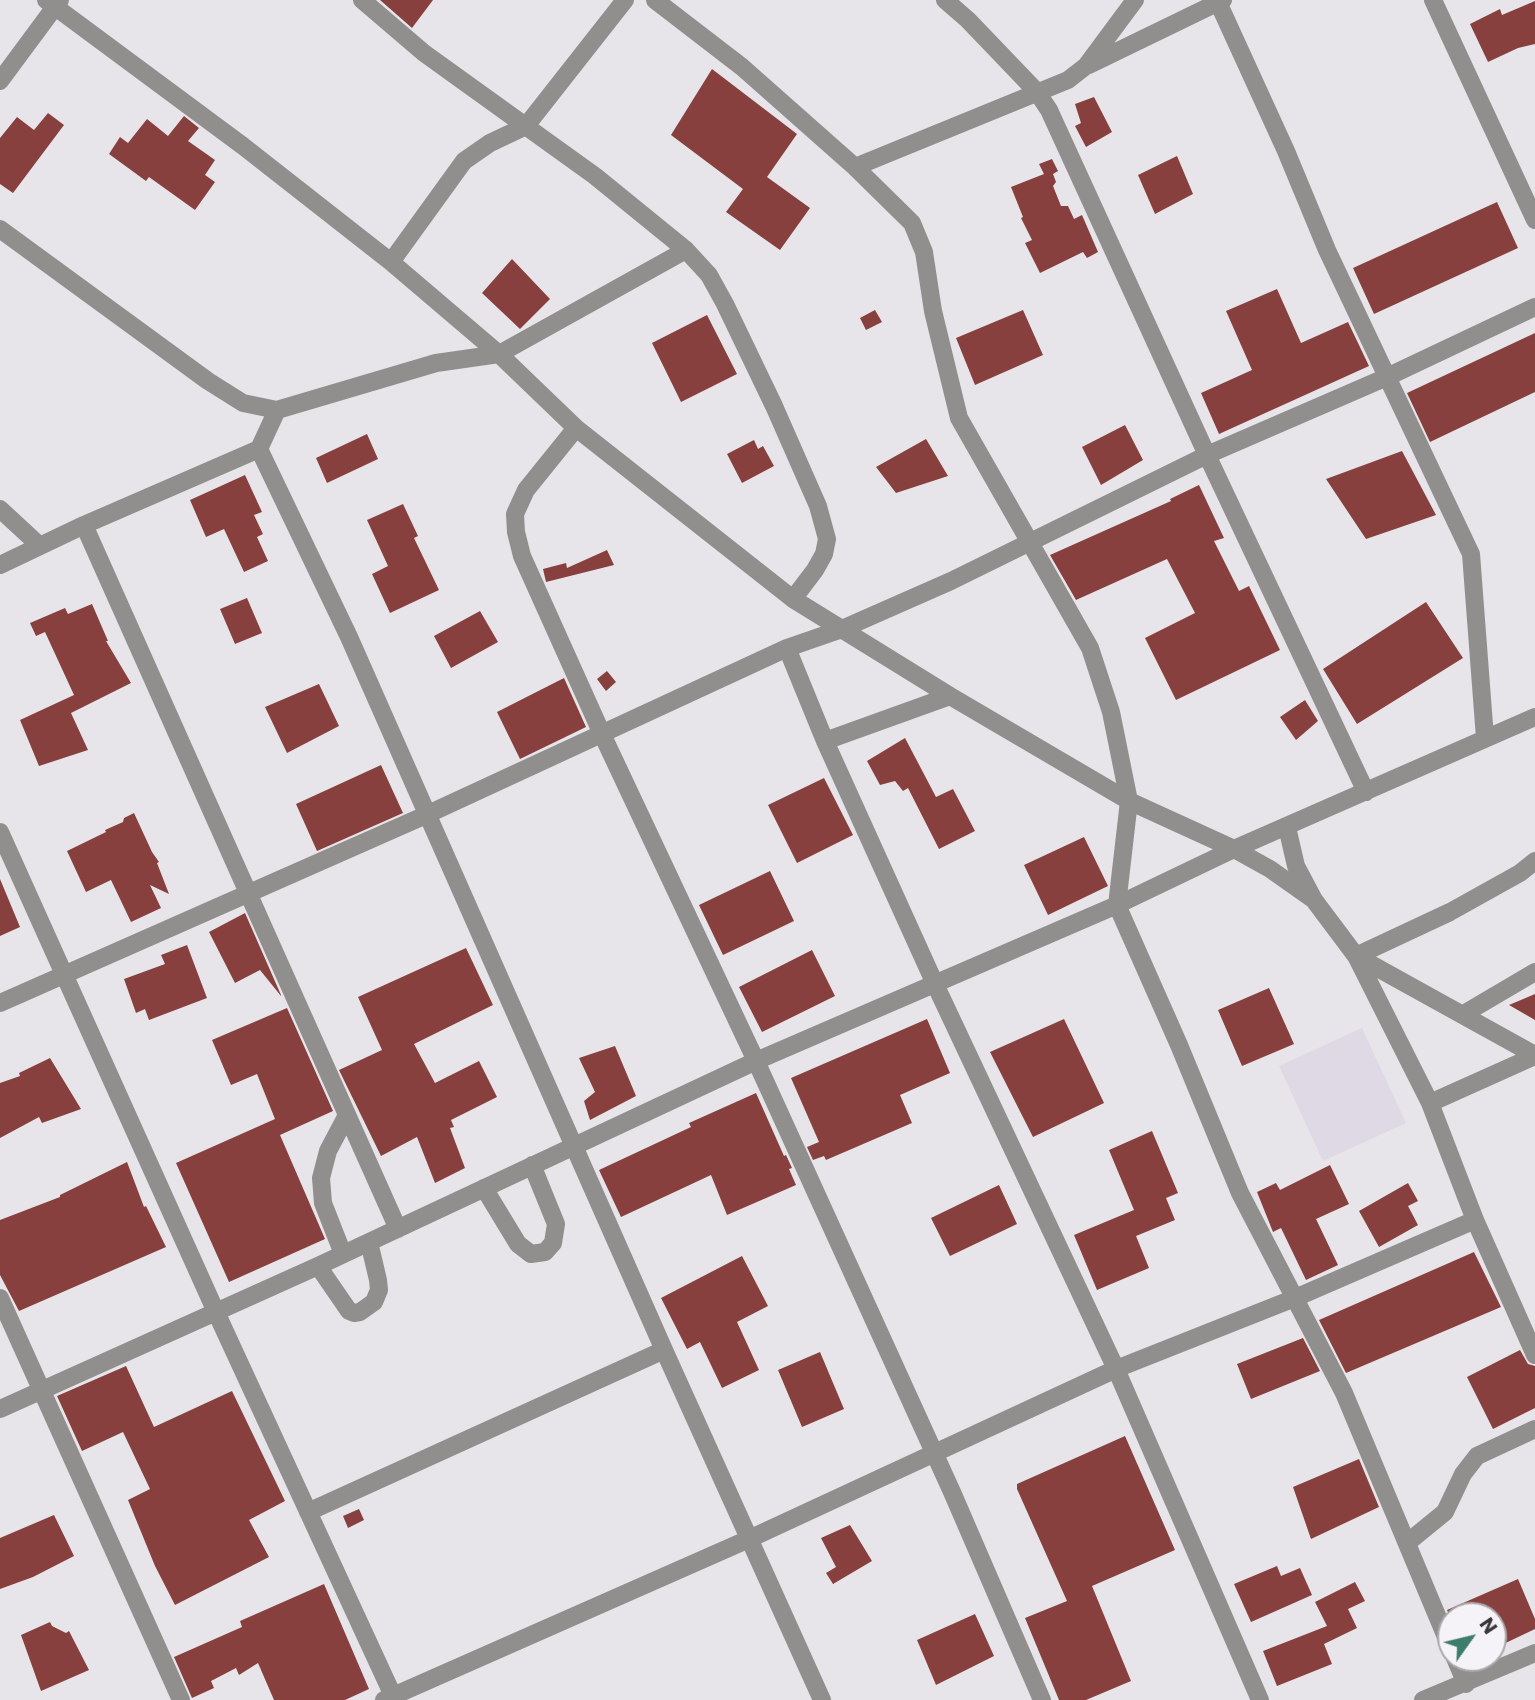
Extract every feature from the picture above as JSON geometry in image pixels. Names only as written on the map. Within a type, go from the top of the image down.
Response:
[{"type":"street","points":[[362,0],[424,53],[595,176],[686,250],[709,275],[818,506],[827,539],[824,554],[815,570],[793,599]]},
{"type":"street","points":[[391,262],[464,161],[490,143],[526,126],[625,0]]},
{"type":"street","points":[[655,0],[742,67],[855,167],[912,223],[924,252],[933,311],[959,418],[1090,648],[1111,712],[1129,801],[1117,905],[1240,1193],[1344,1393],[1437,1615]]},
{"type":"street","points":[[945,0],[968,20],[1037,92],[1057,127],[1207,456],[1366,792]]},
{"type":"street","points":[[1086,66],[1135,0]]},
{"type":"street","points":[[1433,0],[1535,220]]},
{"type":"street","points":[[855,167],[1068,80],[1086,66],[1219,1],[1286,150],[1327,250],[1471,554],[1485,738]]},
{"type":"street","points":[[0,80],[54,2],[391,262],[499,354],[576,428],[793,599],[950,696],[1129,801],[1234,849],[1270,869],[1314,900]]},
{"type":"street","points":[[0,229],[208,381],[243,403],[277,411],[436,363],[499,354],[686,250]]},
{"type":"street","points":[[0,1003],[426,815],[786,648],[842,629],[951,581],[1207,456],[1387,377],[1535,307]]},
{"type":"street","points":[[0,565],[84,525],[259,449],[277,411]]},
{"type":"street","points":[[576,428],[526,491],[515,513],[522,556],[602,734],[757,1061],[1042,1700]]},
{"type":"street","points":[[259,449],[349,638],[822,1700]]},
{"type":"street","points":[[0,509],[40,546]]},
{"type":"street","points":[[84,525],[398,1229]]},
{"type":"street","points":[[786,648],[935,984],[1116,1369],[1260,1700]]},
{"type":"street","points":[[825,741],[950,696]]},
{"type":"street","points":[[0,1409],[318,1266],[757,1061],[1117,905],[1234,849],[1535,716]]},
{"type":"street","points":[[1287,827],[1296,866],[1314,900],[1356,956],[1430,1104],[1475,1220],[1535,1355]]},
{"type":"street","points":[[0,832],[391,1699],[749,1539],[1116,1369],[1295,1298],[1475,1220]]},
{"type":"street","points":[[1356,956],[1450,912],[1520,873],[1535,861]]},
{"type":"street","points":[[1356,956],[1535,1056]]},
{"type":"street","points":[[1462,1015],[1535,972]]},
{"type":"street","points":[[1430,1104],[1535,1056]]},
{"type":"street","points":[[343,1254],[323,1203],[321,1178],[328,1151],[347,1115]]},
{"type":"street","points":[[484,1188],[518,1244],[531,1254],[545,1252],[553,1243],[556,1224],[532,1165]]},
{"type":"street","points":[[318,1266],[349,1311],[360,1312],[374,1302],[378,1294],[379,1280],[369,1242]]},
{"type":"street","points":[[0,1298],[181,1700]]},
{"type":"street","points":[[308,1512],[664,1350]]},
{"type":"street","points":[[1407,1543],[1446,1512],[1462,1474],[1477,1456],[1535,1429]]},
{"type":"street","points":[[1423,1700],[1535,1653]]},
{"type":"street","points":[[1461,1672],[1466,1684]]},
{"type":"shaded area","points":[[1362,1028],[1406,1123],[1323,1161],[1279,1066]]},
{"type":"building","points":[[380,0],[433,0],[412,28]]},
{"type":"building","points":[[1535,1],[1535,44],[1518,48],[1488,62],[1470,24],[1500,9],[1502,15]]},
{"type":"building","points":[[712,69],[797,134],[767,177],[810,208],[780,250],[726,212],[743,189],[671,135]]},
{"type":"building","points":[[1094,97],[1112,132],[1086,147],[1075,126],[1081,123],[1075,104]]},
{"type":"building","points":[[48,113],[64,125],[13,193],[0,184],[0,138],[17,117],[34,130]]},
{"type":"building","points":[[184,116],[199,128],[188,141],[215,160],[205,175],[215,182],[195,210],[149,177],[146,181],[109,154],[120,137],[128,143],[147,119],[168,136]]},
{"type":"building","points":[[1177,156],[1193,194],[1155,214],[1138,175]]},
{"type":"building","points":[[1052,159],[1058,171],[1053,174],[1056,182],[1053,186],[1061,206],[1068,206],[1074,219],[1082,215],[1098,252],[1087,258],[1083,252],[1040,273],[1025,243],[1032,240],[1021,218],[1023,217],[1011,187],[1044,174],[1039,164]]},
{"type":"building","points":[[1497,202],[1518,248],[1374,314],[1353,268]]},
{"type":"building","points":[[512,259],[550,299],[520,329],[482,293]]},
{"type":"building","points":[[1277,289],[1301,343],[1348,322],[1369,366],[1219,434],[1201,393],[1252,370],[1226,311]]},
{"type":"building","points":[[875,310],[882,322],[866,330],[860,318]]},
{"type":"building","points":[[1023,310],[1043,355],[975,385],[956,338]]},
{"type":"building","points":[[707,315],[737,374],[681,402],[652,343]]},
{"type":"building","points":[[1535,333],[1535,392],[1430,442],[1407,393]]},
{"type":"building","points":[[1125,425],[1143,460],[1101,485],[1082,447]]},
{"type":"building","points":[[367,434],[378,459],[327,483],[316,458]]},
{"type":"building","points":[[926,439],[948,476],[896,493],[876,467]]},
{"type":"building","points":[[754,440],[758,449],[763,446],[774,466],[742,483],[727,454]]},
{"type":"building","points":[[1402,451],[1436,515],[1366,539],[1326,479]]},
{"type":"building","points":[[245,475],[262,512],[254,515],[263,534],[257,537],[268,561],[244,572],[224,529],[206,537],[190,500]]},
{"type":"building","points":[[1199,485],[1224,538],[1214,541],[1239,591],[1249,586],[1280,650],[1176,700],[1145,638],[1195,613],[1167,559],[1076,600],[1050,555],[1171,501],[1170,499]]},
{"type":"building","points":[[403,504],[418,536],[414,538],[439,590],[390,613],[372,574],[388,566],[367,520]]},
{"type":"building","points":[[607,550],[614,565],[546,582],[543,569],[566,563],[567,568]]},
{"type":"building","points":[[247,598],[262,633],[235,644],[220,609]]},
{"type":"building","points":[[1426,602],[1463,658],[1357,724],[1323,669]]},
{"type":"building","points":[[92,604],[106,641],[131,683],[71,713],[88,750],[39,766],[20,720],[74,695],[45,632],[36,636],[30,623],[65,608],[68,614]]},
{"type":"building","points":[[480,611],[498,642],[451,668],[434,636]]},
{"type":"building","points":[[607,671],[616,682],[606,691],[597,679]]},
{"type":"building","points":[[564,678],[586,727],[520,759],[497,712]]},
{"type":"building","points":[[319,684],[339,726],[287,753],[265,707]]},
{"type":"building","points":[[1305,700],[1318,721],[1296,740],[1280,717]]},
{"type":"building","points":[[905,738],[936,797],[953,789],[975,831],[939,849],[908,788],[903,791],[895,781],[880,785],[867,761]]},
{"type":"building","points":[[381,765],[403,813],[317,851],[296,804]]},
{"type":"building","points":[[824,778],[853,835],[797,863],[768,805]]},
{"type":"building","points":[[134,813],[159,862],[157,863],[169,894],[150,885],[161,908],[131,922],[111,880],[86,892],[67,851],[106,832],[105,830],[123,822],[124,818]]},
{"type":"building","points":[[1084,837],[1108,886],[1048,915],[1024,865]]},
{"type":"building","points":[[770,871],[794,921],[723,955],[699,905]]},
{"type":"building","points":[[0,879],[20,927],[0,936]]},
{"type":"building","points":[[245,913],[281,996],[260,970],[235,983],[209,932]]},
{"type":"building","points":[[187,945],[207,998],[149,1020],[145,1009],[136,1013],[124,979],[165,964],[161,955]]},
{"type":"building","points":[[466,948],[493,1005],[414,1044],[435,1083],[479,1061],[497,1097],[451,1120],[454,1127],[450,1128],[465,1168],[435,1183],[417,1137],[381,1156],[339,1070],[382,1050],[358,997]]},
{"type":"building","points":[[812,950],[835,996],[762,1032],[739,987]]},
{"type":"building","points":[[1269,988],[1294,1044],[1242,1066],[1218,1010]]},
{"type":"building","points":[[1535,994],[1535,1020],[1509,1005]]},
{"type":"building","points":[[287,1008],[333,1111],[280,1135],[325,1239],[229,1282],[176,1163],[275,1119],[257,1074],[231,1085],[212,1040]]},
{"type":"building","points":[[927,1019],[950,1073],[900,1095],[912,1123],[826,1160],[824,1156],[813,1160],[807,1147],[819,1142],[791,1078]]},
{"type":"building","points":[[1064,1019],[1104,1103],[1033,1137],[990,1052]]},
{"type":"building","points":[[615,1046],[636,1096],[590,1120],[584,1101],[595,1092],[579,1058]]},
{"type":"building","points":[[50,1058],[81,1109],[42,1123],[39,1117],[0,1138],[0,1083],[20,1076],[19,1073]]},
{"type":"building","points":[[756,1093],[792,1168],[789,1169],[796,1185],[727,1215],[711,1175],[621,1217],[599,1170],[691,1127],[689,1123]]},
{"type":"building","points":[[1152,1131],[1178,1193],[1166,1198],[1175,1220],[1136,1236],[1149,1268],[1097,1290],[1074,1235],[1134,1210],[1109,1150]]},
{"type":"building","points":[[127,1162],[144,1207],[146,1206],[166,1247],[19,1311],[0,1275],[0,1220],[60,1197]]},
{"type":"building","points":[[1330,1165],[1349,1204],[1316,1219],[1338,1265],[1306,1280],[1281,1228],[1273,1232],[1257,1192],[1276,1183],[1280,1190]]},
{"type":"building","points":[[1408,1183],[1418,1201],[1408,1206],[1418,1225],[1379,1247],[1359,1211]]},
{"type":"building","points":[[999,1185],[1017,1224],[950,1256],[931,1218]]},
{"type":"building","points":[[1474,1252],[1501,1307],[1346,1373],[1319,1320]]},
{"type":"building","points":[[742,1256],[768,1306],[737,1322],[759,1370],[722,1388],[700,1342],[687,1349],[661,1298]]},
{"type":"building","points":[[1303,1338],[1320,1371],[1251,1399],[1237,1364]]},
{"type":"building","points":[[1520,1350],[1528,1364],[1535,1366],[1535,1408],[1493,1429],[1467,1377]]},
{"type":"building","points":[[820,1352],[844,1409],[802,1427],[778,1370]]},
{"type":"building","points":[[126,1366],[154,1427],[232,1391],[285,1501],[249,1520],[269,1557],[175,1605],[155,1566],[128,1500],[150,1489],[123,1432],[82,1451],[57,1396]]},
{"type":"building","points":[[1125,1436],[1175,1550],[1092,1586],[1131,1681],[1086,1700],[1059,1700],[1025,1618],[1067,1601],[1017,1484]]},
{"type":"building","points":[[1359,1459],[1379,1507],[1311,1539],[1293,1487]]},
{"type":"building","points":[[359,1509],[364,1520],[348,1528],[343,1516]]},
{"type":"building","points":[[54,1515],[74,1556],[33,1577],[0,1589],[0,1538]]},
{"type":"building","points":[[850,1525],[872,1561],[833,1584],[826,1573],[836,1567],[821,1538]]},
{"type":"building","points":[[1277,1566],[1281,1576],[1300,1568],[1312,1595],[1251,1622],[1234,1584]]},
{"type":"building","points":[[1518,1579],[1535,1619],[1535,1629],[1507,1642],[1507,1602],[1465,1602]]},
{"type":"building","points":[[1355,1582],[1365,1601],[1348,1609],[1357,1628],[1324,1644],[1332,1664],[1277,1686],[1263,1651],[1327,1626],[1315,1602]]},
{"type":"building","points":[[324,1584],[369,1689],[345,1700],[274,1700],[258,1663],[239,1675],[236,1668],[211,1681],[214,1688],[192,1698],[174,1657],[242,1627],[240,1621]]},
{"type":"building","points":[[975,1614],[994,1656],[936,1685],[917,1640]]},
{"type":"building","points":[[50,1622],[52,1626],[66,1633],[69,1631],[89,1670],[41,1691],[21,1635]]}]
